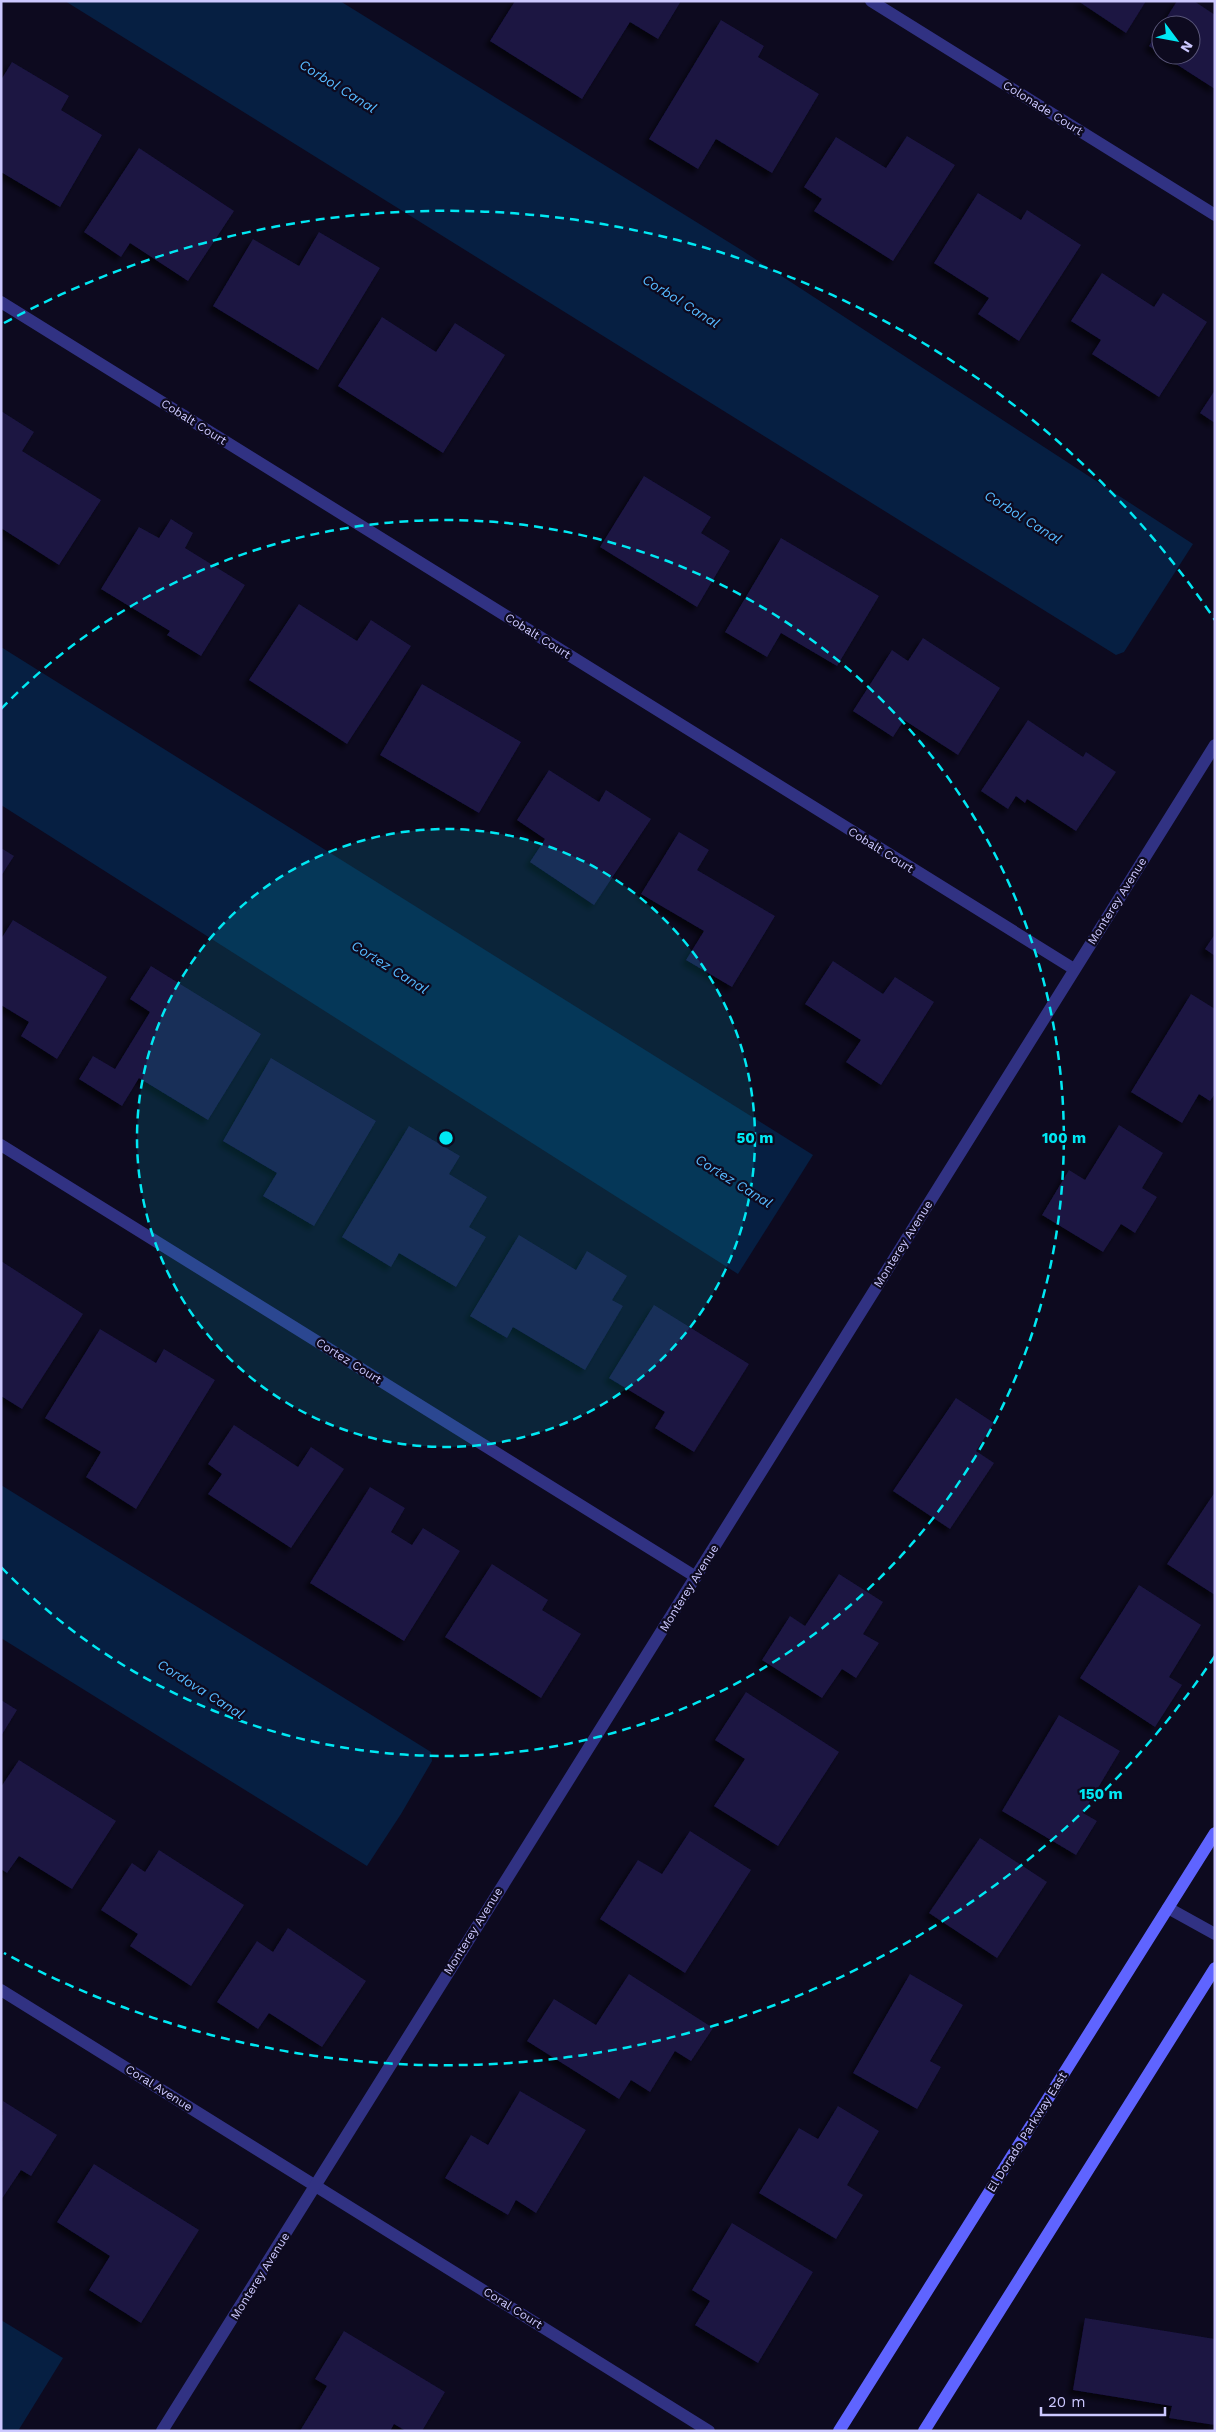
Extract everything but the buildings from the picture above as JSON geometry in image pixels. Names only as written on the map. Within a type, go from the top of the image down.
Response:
[{"type":"street","name":"Colonade Court","points":[[871,1],[1215,215]]},
{"type":"street","name":"Cobalt Court","points":[[1,302],[1074,969]]},
{"type":"street","name":"Monterey Avenue","points":[[162,2431],[1215,745]]},
{"type":"street","name":"Cortez Court","points":[[1,1145],[696,1577]]},
{"type":"street","name":"El Dorado Parkway East","points":[[839,2431],[1215,1833]]},
{"type":"street","points":[[1168,1908],[1215,1934]]},
{"type":"street","points":[[924,2431],[1215,1968]]},
{"type":"street","name":"Coral Avenue","points":[[1,1990],[317,2185]]},
{"type":"street","name":"Coral Court","points":[[317,2185],[709,2431]]},
{"type":"water","name":"Corbol Canal","points":[[65,1],[340,1],[743,251],[1193,544],[1124,652],[1116,655]]},
{"type":"water","name":"Cortez Canal","points":[[1,647],[813,1155],[738,1274],[1,805]]},
{"type":"water","name":"Cordova Canal","points":[[1,1485],[431,1752],[432,1761],[401,1814],[367,1866],[1,1638]]},
{"type":"water","points":[[1,2320],[63,2358],[18,2431],[1,2431]]}]
